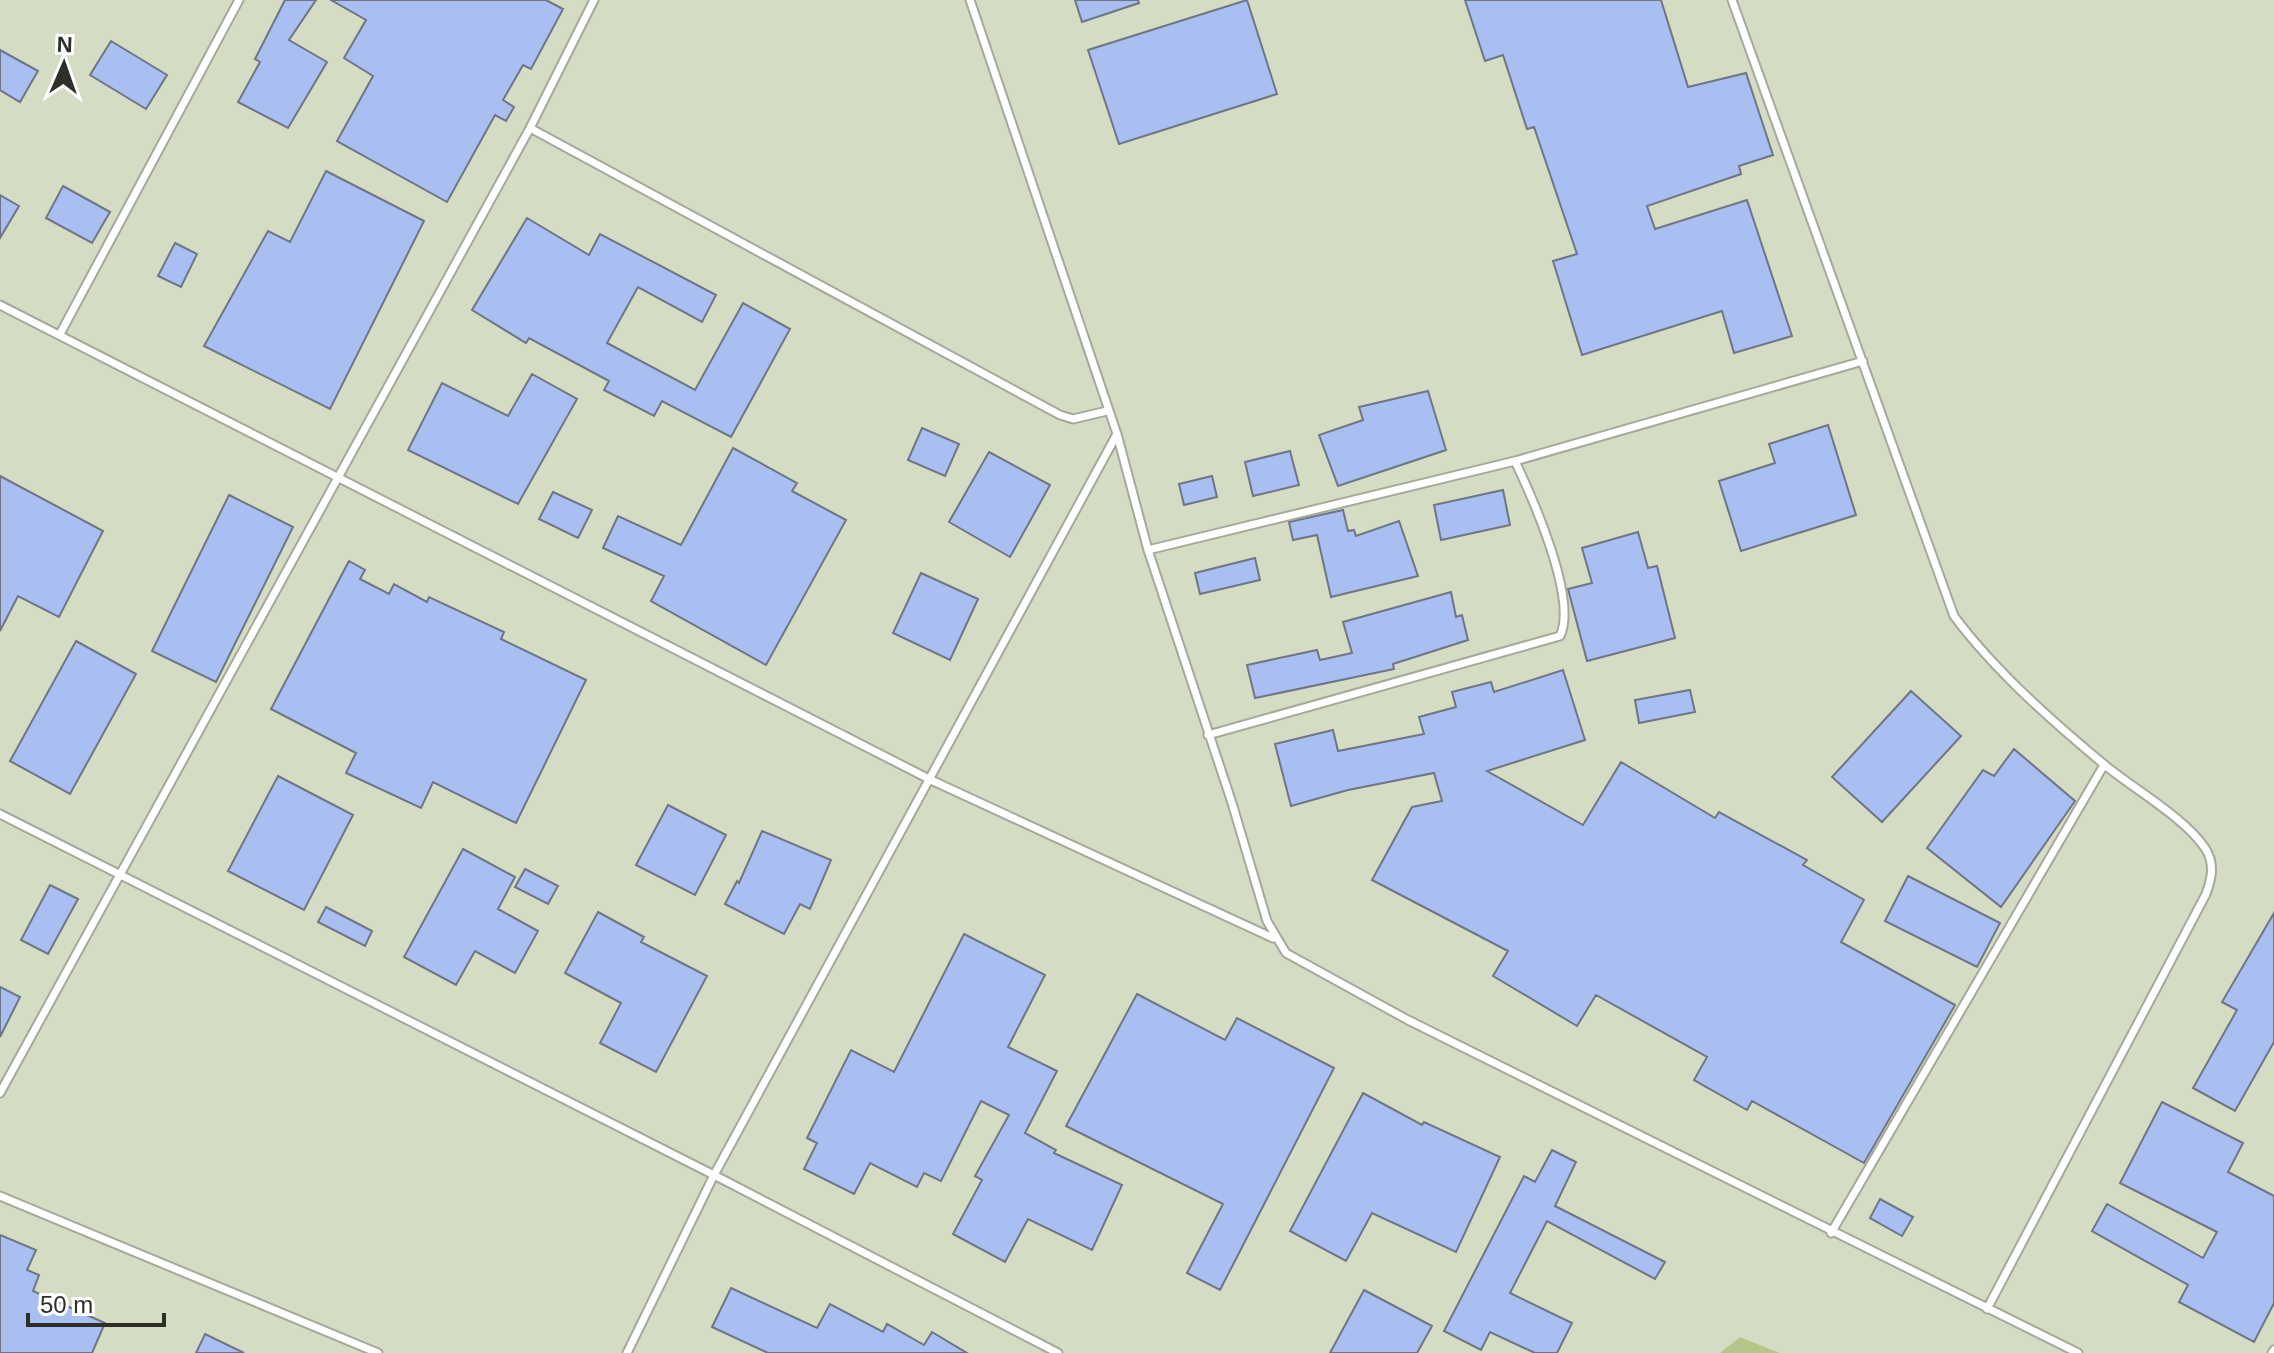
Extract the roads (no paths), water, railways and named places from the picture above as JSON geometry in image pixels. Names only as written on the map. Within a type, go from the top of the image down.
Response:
[{"type":"lane","points":[[60,334],[239,0]]},
{"type":"lane","points":[[0,1093],[530,128],[594,0]]},
{"type":"lane","points":[[970,0],[1117,434],[1148,550],[1274,938],[1286,953],[1320,974],[1831,1233],[2078,1353]]},
{"type":"lane","points":[[1732,0],[1954,616],[1977,646],[2104,765],[2204,846],[2212,862],[2212,878],[1987,1309]]},
{"type":"lane","points":[[530,128],[1060,415],[1073,419],[1107,411]]},
{"type":"lane","points":[[0,305],[931,780],[1274,938]]},
{"type":"lane","points":[[1148,550],[1515,461],[1863,361]]},
{"type":"lane","points":[[627,1353],[714,1175],[1117,434]]},
{"type":"lane","points":[[1208,735],[1560,636],[1566,616],[1556,570],[1515,461]]},
{"type":"lane","points":[[1831,1233],[2104,765]]},
{"type":"lane","points":[[0,814],[122,873],[1058,1353]]},
{"type":"lane","points":[[0,1196],[378,1353]]}]
